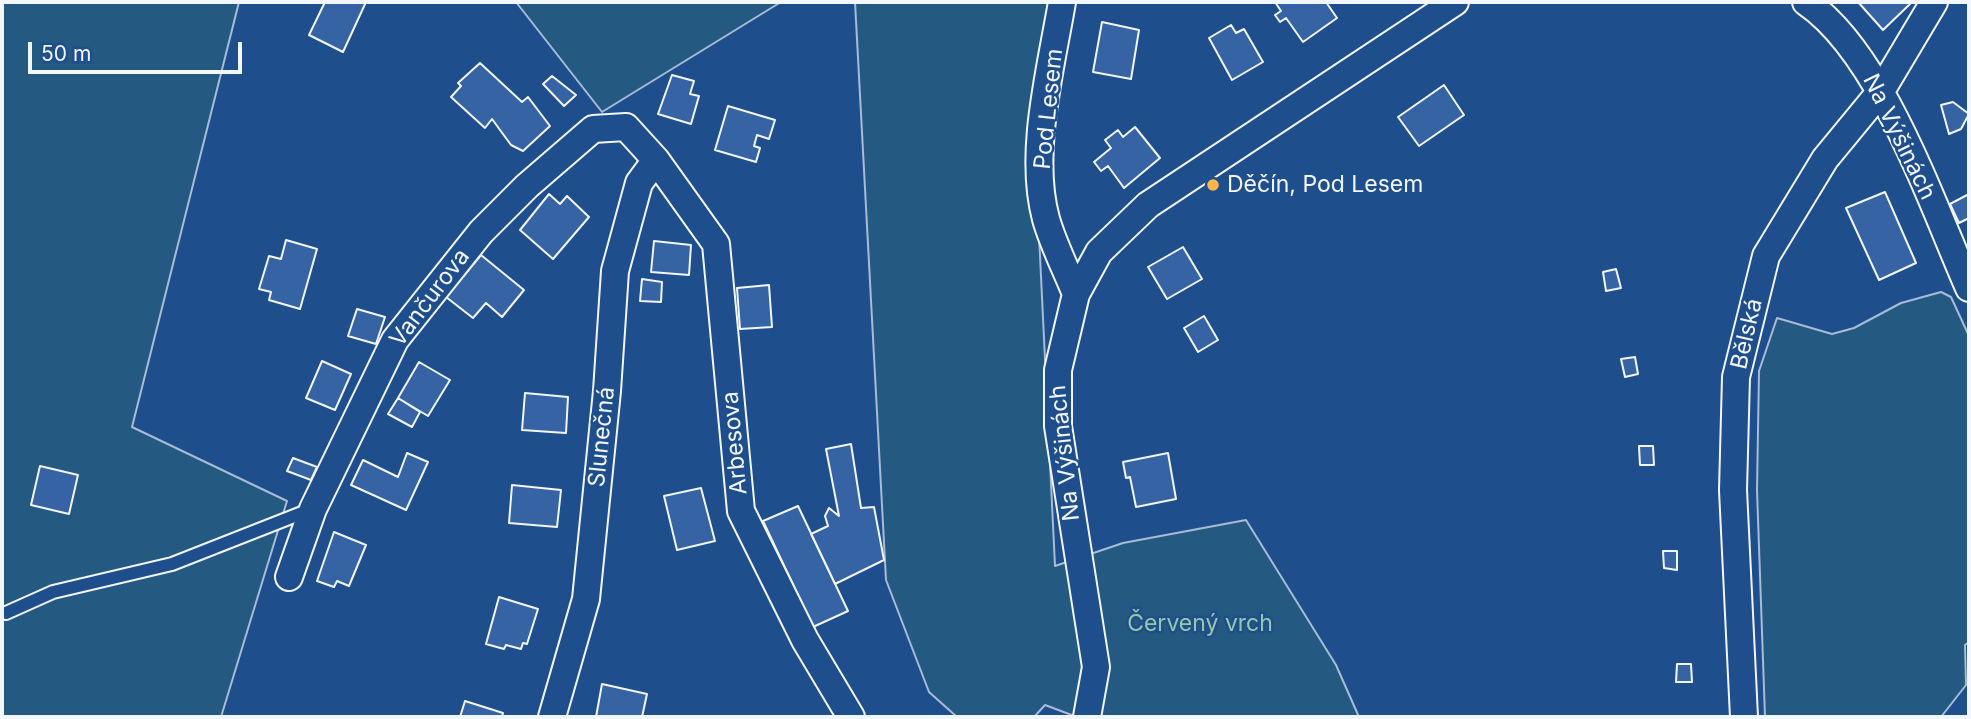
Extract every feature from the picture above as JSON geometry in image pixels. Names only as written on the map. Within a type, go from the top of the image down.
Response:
[{"type":"street","name":"Pod Lesem","points":[[1062,2],[1042,118],[1040,173],[1046,218],[1076,294]]},
{"type":"street","name":"Na Výšinách","points":[[1087,717],[1096,667],[1058,426],[1058,370],[1076,294],[1099,251],[1148,205],[1455,2]]},
{"type":"street","name":"Na Výšinách","points":[[1806,2],[1828,20],[1850,46],[1881,91],[1969,288]]},
{"type":"street","name":"Bělská","points":[[1744,717],[1732,490],[1736,377],[1766,256],[1825,159],[1881,91],[1934,2]]},
{"type":"street","name":"Vančurova","points":[[289,577],[313,509],[395,340],[481,232],[527,186],[593,129],[626,127],[656,160]]},
{"type":"street","name":"Slunečná","points":[[552,717],[586,599],[607,391],[615,271],[639,183],[656,160]]},
{"type":"street","name":"Arbesova","points":[[656,160],[716,244],[741,511],[805,640],[851,717]]},
{"type":"lane","points":[[6,613],[52,592],[172,564],[313,509]]},
{"type":"green space","points":[[2,2],[239,2],[132,427],[287,501],[221,717],[2,717]]},
{"type":"green space","points":[[516,2],[781,2],[602,112]]},
{"type":"green space","name":"Červený vrch","points":[[855,2],[1051,2],[1036,173],[1055,566],[1123,543],[1246,520],[1336,665],[1359,717],[1077,717],[1045,705],[1034,717],[957,717],[929,692],[886,580]]},
{"type":"green space","points":[[1941,292],[1951,297],[1969,336],[1969,642],[1965,645],[1966,685],[1941,717],[1765,717],[1757,490],[1759,371],[1777,318],[1832,334],[1854,328],[1901,303]]},
{"type":"building","points":[[325,2],[366,2],[343,52],[309,35]]},
{"type":"building","points":[[1275,2],[1326,2],[1337,18],[1303,42],[1286,18],[1280,22],[1275,15],[1281,11]]},
{"type":"building","points":[[1858,2],[1907,2],[1910,4],[1883,30]]},
{"type":"building","points":[[1102,22],[1139,30],[1131,79],[1093,72]]},
{"type":"building","points":[[1231,25],[1236,33],[1244,29],[1263,62],[1232,80],[1209,38]]},
{"type":"building","points":[[480,63],[522,102],[528,97],[550,126],[523,151],[511,145],[492,119],[485,128],[451,97],[461,86],[458,83]]},
{"type":"building","points":[[672,75],[694,81],[690,94],[699,96],[691,124],[658,114]]},
{"type":"building","points":[[552,76],[576,95],[564,106],[543,84]]},
{"type":"building","points":[[1444,85],[1464,115],[1419,146],[1398,117]]},
{"type":"building","points":[[1953,102],[1969,114],[1961,129],[1949,134],[1941,105]]},
{"type":"building","points":[[728,106],[775,120],[769,139],[757,135],[754,146],[760,148],[756,162],[715,150]]},
{"type":"building","points":[[1135,127],[1160,158],[1124,188],[1108,166],[1101,171],[1094,162],[1111,148],[1105,140],[1118,130],[1123,137]]},
{"type":"building","points":[[1885,192],[1916,263],[1879,280],[1846,208]]},
{"type":"building","points":[[549,194],[560,204],[567,196],[589,217],[553,259],[520,230]]},
{"type":"building","points":[[1969,194],[1969,218],[1959,223],[1950,204]]},
{"type":"building","points":[[286,240],[317,249],[300,309],[269,300],[271,292],[259,289],[269,256],[281,259]]},
{"type":"building","points":[[654,241],[691,245],[689,275],[651,272]]},
{"type":"building","points":[[1183,247],[1202,279],[1167,299],[1148,267]]},
{"type":"building","points":[[481,255],[524,290],[502,317],[486,303],[473,318],[446,297]]},
{"type":"building","points":[[1616,269],[1621,288],[1606,291],[1603,272]]},
{"type":"building","points":[[642,279],[662,282],[661,302],[640,301]]},
{"type":"building","points":[[769,285],[772,327],[740,329],[737,288]]},
{"type":"building","points":[[357,309],[385,317],[376,344],[348,336]]},
{"type":"building","points":[[1204,316],[1218,340],[1198,352],[1184,328]]},
{"type":"building","points":[[1635,357],[1638,374],[1625,377],[1621,359]]},
{"type":"building","points":[[322,361],[351,374],[335,410],[306,398]]},
{"type":"building","points":[[419,362],[450,380],[428,416],[398,398]]},
{"type":"building","points":[[525,393],[568,397],[566,433],[522,430]]},
{"type":"building","points":[[398,398],[420,412],[412,427],[388,414]]},
{"type":"building","points":[[851,444],[861,508],[874,507],[884,560],[835,584],[811,534],[828,526],[825,516],[829,508],[839,516],[826,449]]},
{"type":"building","points":[[1639,446],[1653,446],[1654,465],[1640,465]]},
{"type":"building","points":[[407,453],[428,462],[406,510],[351,485],[363,460],[398,477]]},
{"type":"building","points":[[1168,453],[1176,499],[1136,507],[1130,477],[1126,478],[1123,462]]},
{"type":"building","points":[[293,458],[317,467],[311,480],[287,471]]},
{"type":"building","points":[[40,466],[78,475],[69,514],[31,505]]},
{"type":"building","points":[[512,485],[561,490],[557,527],[509,523]]},
{"type":"building","points":[[701,488],[715,541],[677,550],[664,496]]},
{"type":"building","points":[[798,506],[848,611],[813,627],[763,521]]},
{"type":"building","points":[[334,532],[366,545],[349,586],[337,581],[334,587],[317,581]]},
{"type":"building","points":[[1663,551],[1677,551],[1677,570],[1664,568]]},
{"type":"building","points":[[499,597],[538,609],[527,644],[523,643],[521,649],[506,645],[504,649],[486,644]]},
{"type":"building","points":[[1677,664],[1691,664],[1692,682],[1676,682]]},
{"type":"building","points":[[602,684],[647,694],[642,717],[596,717]]},
{"type":"building","points":[[465,701],[503,713],[502,717],[460,717]]},
{"type":"place","name":"Děčín, Pod Lesem","points":[[1213,185]]}]
